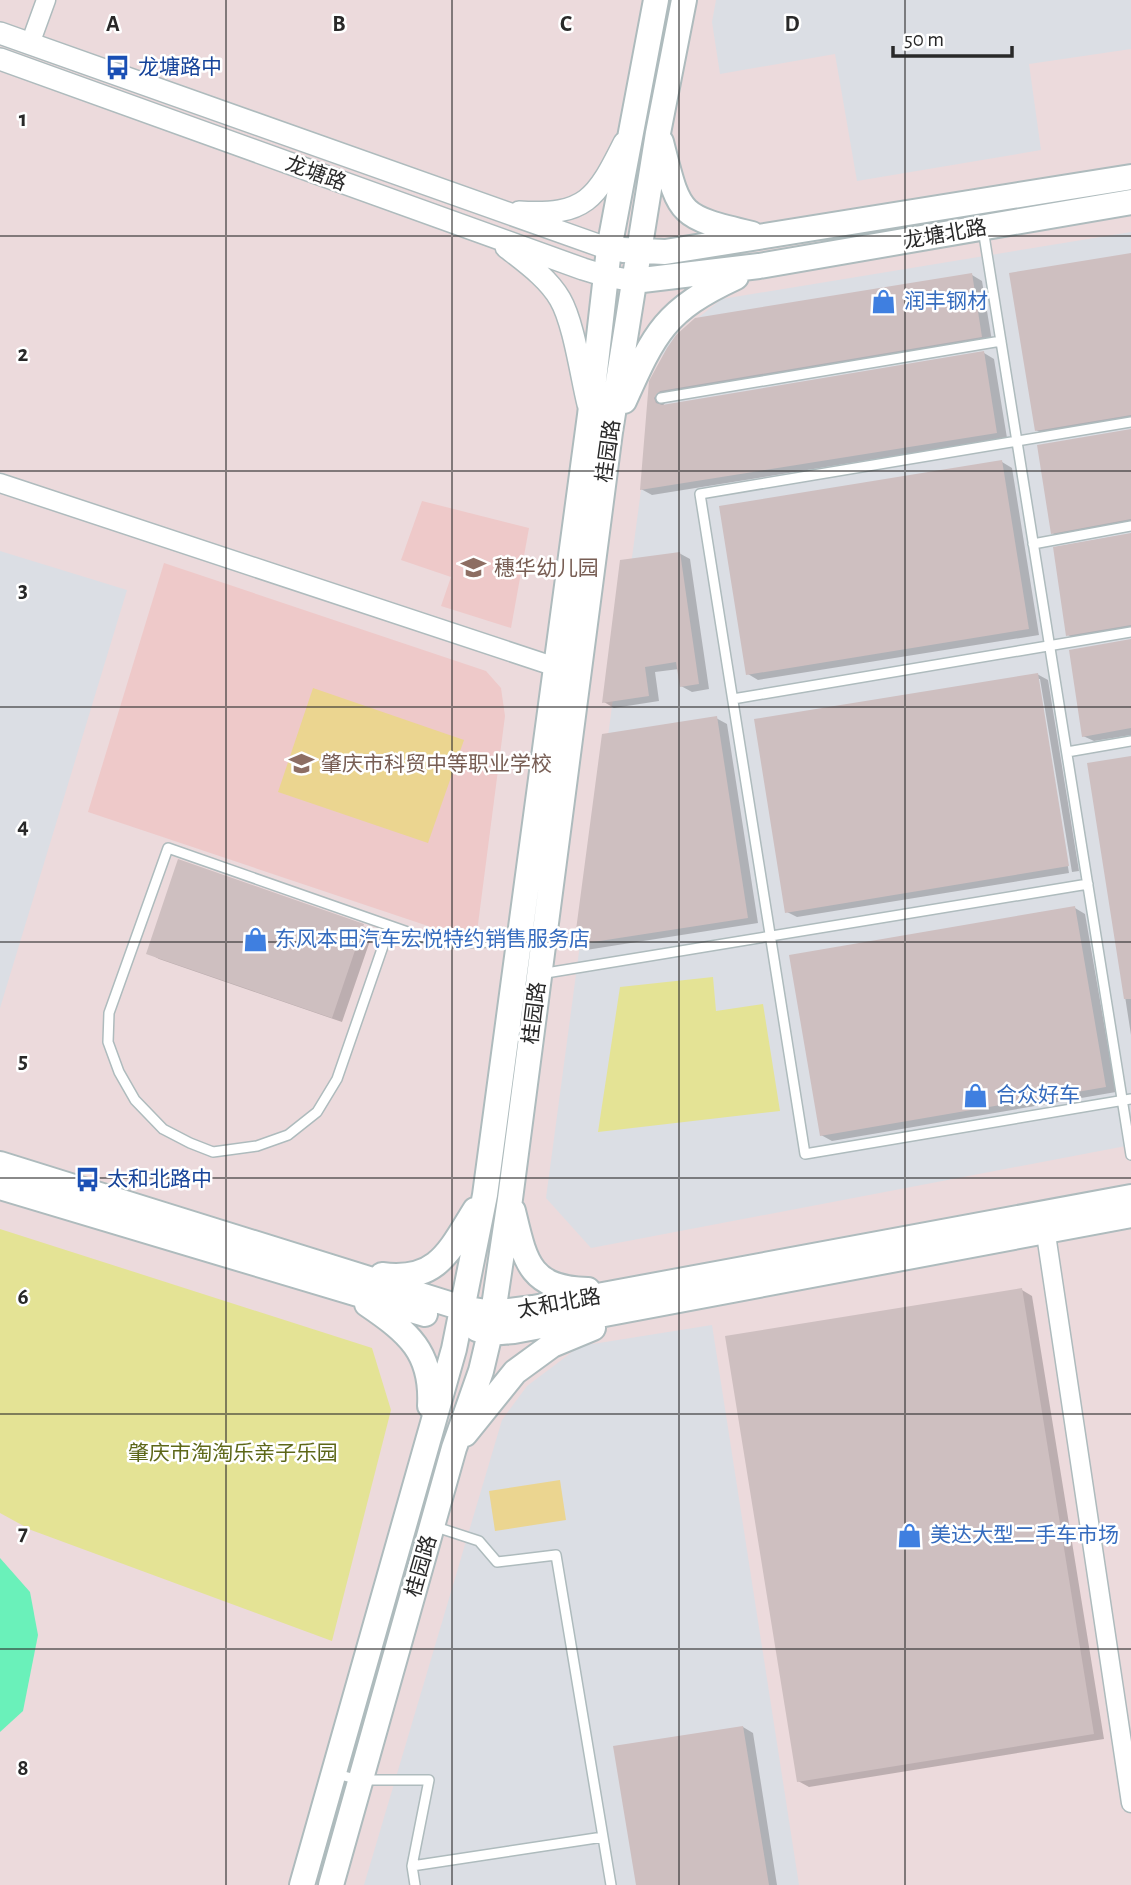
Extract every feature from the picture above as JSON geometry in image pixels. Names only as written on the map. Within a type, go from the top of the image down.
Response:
[{"type":"main road","points":[[302,1885],[461,1316],[485,1195],[590,415],[609,249],[656,0]]},
{"type":"main road","name":"桂园路","points":[[331,1885],[454,1448],[481,1371],[491,1323],[510,1199],[610,432],[658,133],[684,0]]},
{"type":"main road","points":[[658,133],[678,200],[686,212],[701,221],[763,237]]},
{"type":"main road","name":"龙塘北路","points":[[609,249],[665,252],[1131,177]]},
{"type":"main road","name":"龙塘北路","points":[[759,267],[1131,202]]},
{"type":"main road","points":[[634,281],[759,267]]},
{"type":"main road","points":[[610,432],[653,341],[669,318],[711,288],[759,267]]},
{"type":"main road","name":"太和北路","points":[[0,1164],[347,1281],[514,1331],[612,1314],[1044,1222],[1131,1197]]},
{"type":"main road","name":"太和北路","points":[[0,1187],[347,1281]]},
{"type":"main road","points":[[347,1281],[401,1278],[417,1275],[431,1268],[452,1248],[485,1195]]},
{"type":"main road","points":[[510,1199],[526,1260],[536,1274],[549,1283],[569,1290],[628,1290]]},
{"type":"main road","name":"太和北路","points":[[491,1323],[521,1310],[628,1290],[1044,1222],[1131,1215]]},
{"type":"main road","points":[[347,1281],[400,1327],[420,1351],[429,1376],[431,1392],[428,1438]]},
{"type":"main road","points":[[454,1448],[515,1372],[552,1345],[596,1327],[612,1314]]},
{"type":"street","points":[[30,44],[46,0]]},
{"type":"street","points":[[0,33],[609,249]]},
{"type":"street","name":"龙塘路","points":[[0,59],[494,237],[606,276],[634,281]]},
{"type":"street","points":[[495,210],[548,214],[581,205],[594,195],[606,179],[632,129]]},
{"type":"street","points":[[494,237],[534,270],[560,300],[568,316],[590,415]]},
{"type":"street","points":[[0,483],[579,675]]},
{"type":"street","points":[[1044,1222],[1131,1803]]},
{"type":"lane","points":[[983,228],[1088,884],[1127,1099],[1131,1155]]},
{"type":"lane","points":[[661,398],[1001,341]]},
{"type":"lane","points":[[1127,1099],[805,1154],[700,494],[1131,422]]},
{"type":"lane","points":[[1033,544],[1131,526]]},
{"type":"lane","points":[[733,699],[1131,632]]},
{"type":"lane","points":[[1067,752],[1131,741]]},
{"type":"lane","points":[[390,926],[337,1079],[317,1112],[288,1135],[257,1146],[213,1152],[163,1129],[135,1100],[119,1072],[108,1042],[109,1013],[168,849],[390,926],[439,943],[519,942]]},
{"type":"lane","points":[[539,974],[1088,884]]},
{"type":"lane","points":[[432,1526],[479,1541],[497,1562],[556,1555],[611,1885]]},
{"type":"lane","points":[[334,1774],[360,1780],[429,1780],[412,1866],[415,1885]]},
{"type":"lane","points":[[412,1866],[603,1837]]},
{"type":"shaded area","points":[[716,0],[1131,0],[1131,49],[1029,64],[1041,150],[857,181],[835,54],[720,74],[712,22]]},
{"type":"shaded area","points":[[1131,232],[1131,1145],[591,1248],[546,1198],[657,371],[667,342],[722,299]]},
{"type":"shaded area","name":"穗华幼儿园","points":[[422,501],[529,528],[511,628],[441,606],[451,577],[401,560]]},
{"type":"shaded area","points":[[0,551],[127,590],[0,1008]]},
{"type":"shaded area","name":"肇庆市科贸中等职业学校","points":[[164,563],[486,671],[501,688],[505,716],[477,932],[446,932],[88,812]]},
{"type":"shaded area","points":[[313,688],[464,740],[428,843],[278,792]]},
{"type":"shaded area","points":[[712,1325],[799,1885],[364,1885],[502,1420],[527,1386],[580,1346]]},
{"type":"shaded area","points":[[560,1480],[566,1520],[495,1531],[489,1491]]},
{"type":"shaded area","points":[[0,1558],[30,1592],[38,1635],[23,1711],[0,1732]]},
{"type":"green space","points":[[713,977],[716,1011],[763,1004],[780,1111],[598,1132],[620,987]]},
{"type":"green space","name":"肇庆市淘淘乐亲子乐园","points":[[0,1229],[372,1348],[391,1410],[332,1641],[31,1530],[0,1513]]},
{"type":"building","points":[[1131,253],[1131,415],[1035,431],[1009,273]]},
{"type":"building","points":[[972,273],[982,337],[660,391],[654,398],[656,403],[662,405],[984,351],[997,433],[640,490],[649,381],[676,335],[695,318]]},
{"type":"building","points":[[1131,429],[1131,519],[1051,534],[1037,445]]},
{"type":"building","points":[[1002,460],[1029,629],[746,675],[719,506]]},
{"type":"building","points":[[1131,533],[1131,625],[1066,636],[1053,547]]},
{"type":"building","points":[[680,552],[699,684],[680,687],[676,662],[645,667],[649,696],[602,703],[620,560]]},
{"type":"building","points":[[1131,639],[1131,728],[1082,737],[1069,650]]},
{"type":"building","points":[[1038,673],[1069,866],[785,913],[754,719]]},
{"type":"building","points":[[717,716],[748,918],[574,945],[602,734]]},
{"type":"building","points":[[1131,756],[1131,999],[1124,999],[1087,763]]},
{"type":"building","name":"东风本田汽车宏悦特约销售服务店","points":[[178,859],[364,924],[332,1018],[146,954]]},
{"type":"building","points":[[1075,906],[1106,1087],[820,1136],[789,955]]},
{"type":"building","name":"美达大型二手车市场","points":[[1022,1288],[1094,1734],[797,1782],[725,1336]]},
{"type":"building","points":[[743,1726],[769,1885],[636,1885],[613,1746]]},
{"type":"place","name":"龙塘路中","points":[[118,67]]},
{"type":"place","name":"润丰钢材","points":[[884,301]]},
{"type":"place","name":"穗华幼儿园","points":[[474,568]]},
{"type":"place","name":"肇庆市科贸中等职业学校","points":[[301,764]]},
{"type":"place","name":"东风本田汽车宏悦特约销售服务店","points":[[255,939]]},
{"type":"place","name":"合众好车","points":[[976,1095]]},
{"type":"place","name":"太和北路中","points":[[87,1179]]},
{"type":"place","name":"美达大型二手车市场","points":[[910,1535]]}]
